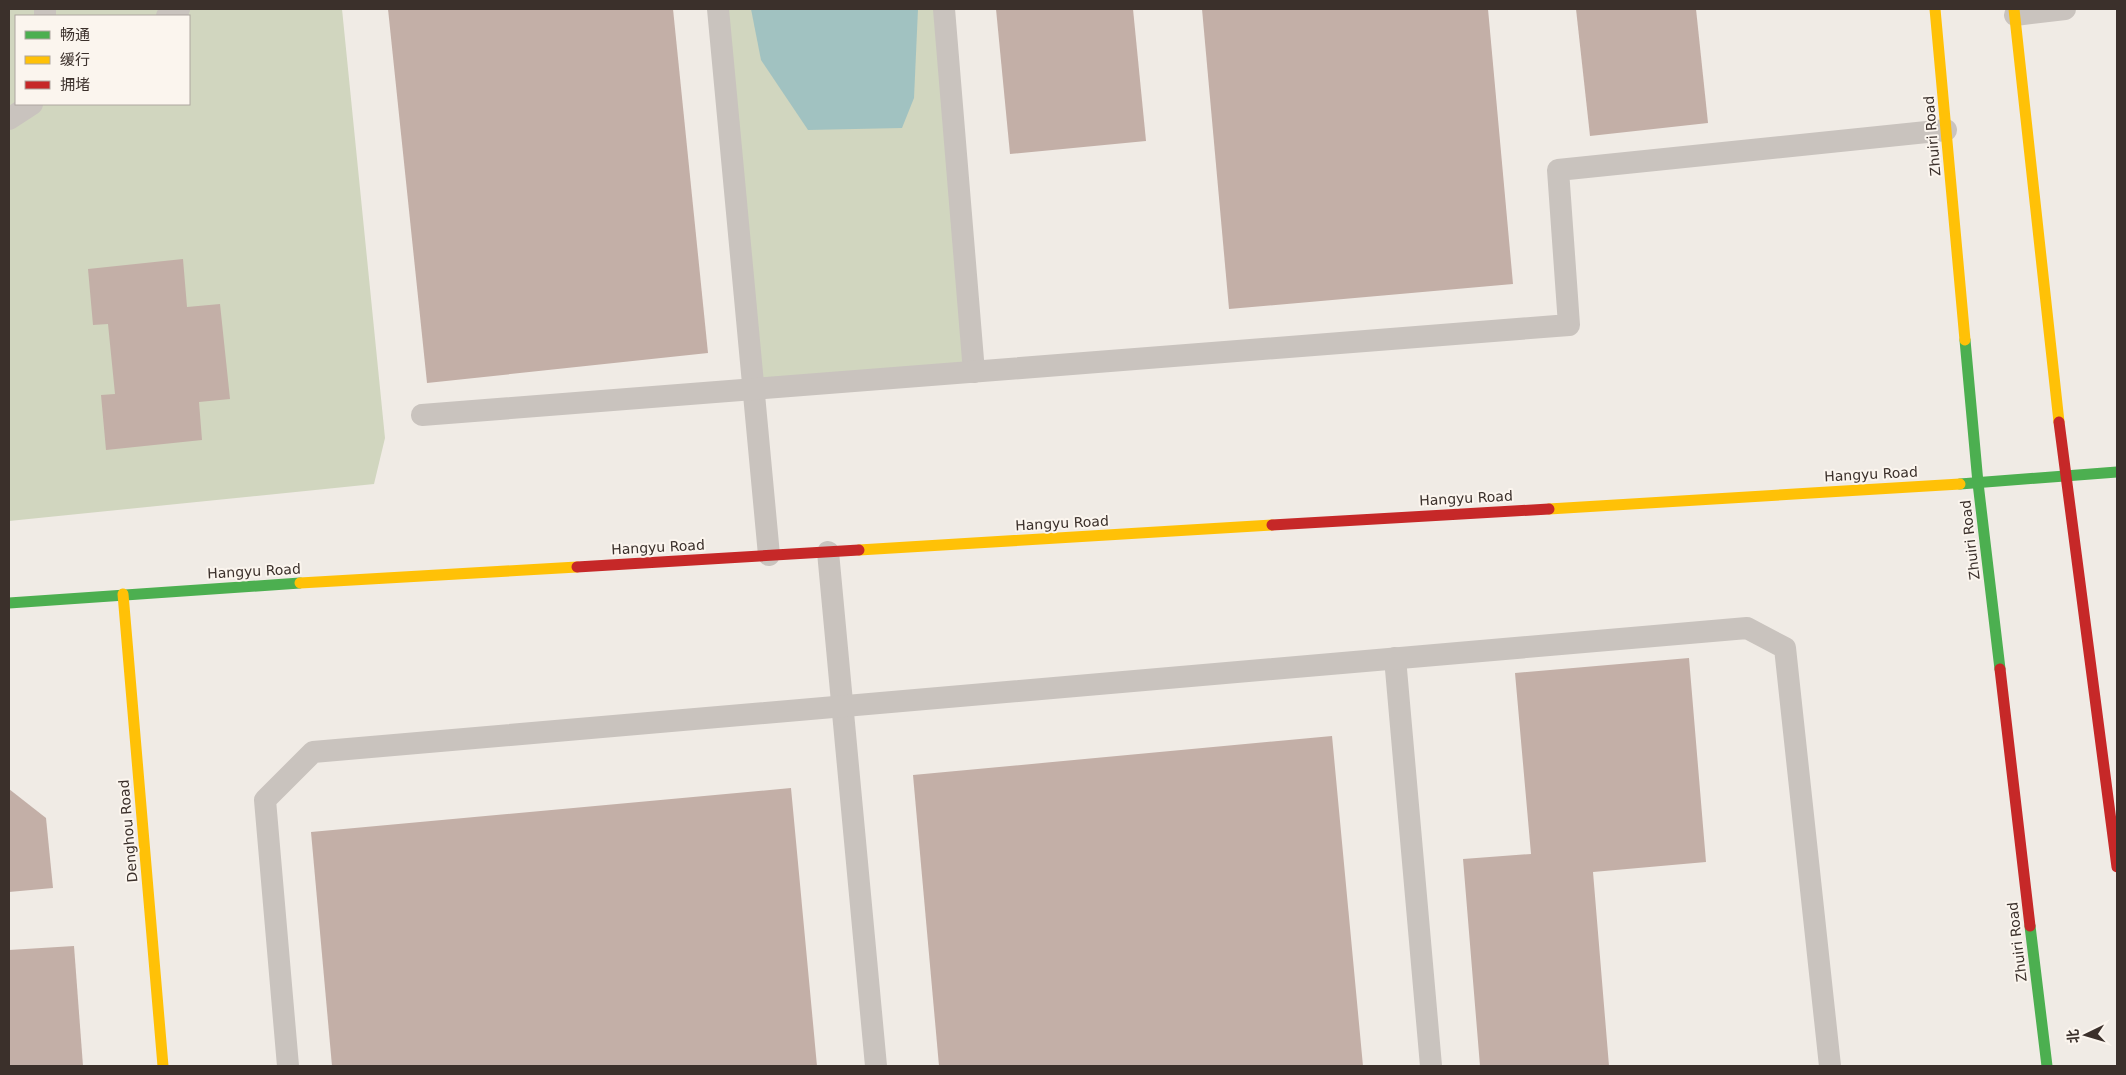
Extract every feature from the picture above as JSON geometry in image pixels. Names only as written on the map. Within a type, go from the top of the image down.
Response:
[{"type":"street","name":"Zhuiri Road","points":[[1935,9],[1978,483],[2047,1066]]},
{"type":"street","points":[[2014,12],[2064,476],[2117,868]]},
{"type":"street","name":"Hangyu Road","points":[[9,603],[122,594],[1978,483],[2117,472]]},
{"type":"street","name":"Denghou Road","points":[[122,594],[163,1066]]},
{"type":"lane","points":[[718,9],[769,555]]},
{"type":"lane","points":[[944,9],[974,372]]},
{"type":"lane","points":[[2014,12],[2065,9]]},
{"type":"lane","points":[[9,119],[30,105]]},
{"type":"lane","points":[[422,415],[1570,325],[1558,170],[1946,130]]},
{"type":"lane","points":[[828,552],[876,1066]]},
{"type":"lane","points":[[288,1066],[265,800],[313,752],[1747,628],[1785,648],[1830,1066]]},
{"type":"lane","points":[[1395,658],[1431,1066]]},
{"type":"green space","points":[[9,9],[342,9],[385,438],[374,484],[9,521]]},
{"type":"green space","points":[[718,9],[944,9],[974,372],[755,389]]},
{"type":"water","points":[[751,9],[918,9],[914,98],[902,128],[808,130],[761,60]]},
{"type":"building","points":[[388,9],[673,9],[708,353],[427,383]]},
{"type":"building","points":[[996,9],[1133,9],[1146,141],[1010,154]]},
{"type":"building","points":[[1202,9],[1488,9],[1513,284],[1229,309]]},
{"type":"building","points":[[1576,9],[1696,9],[1708,123],[1590,136]]},
{"type":"building","points":[[183,259],[187,307],[220,304],[230,399],[199,402],[202,440],[106,450],[101,395],[115,394],[108,324],[93,325],[88,269]]},
{"type":"building","points":[[1689,658],[1706,862],[1593,872],[1609,1066],[1480,1066],[1463,859],[1531,854],[1515,673]]},
{"type":"building","points":[[1332,736],[1363,1066],[939,1066],[913,775]]},
{"type":"building","points":[[791,788],[817,1066],[332,1066],[311,832]]},
{"type":"building","points":[[9,789],[46,818],[53,888],[9,892]]},
{"type":"building","points":[[74,946],[83,1066],[9,1066],[9,950]]},
{"type":"traffic: fast","points":[[1965,340],[1978,483],[2000,669]]},
{"type":"traffic: fast","points":[[1960,484],[2117,472]]},
{"type":"traffic: fast","points":[[9,603],[300,583]]},
{"type":"traffic: fast","points":[[2030,926],[2047,1066]]},
{"type":"traffic: slow","points":[[1935,9],[1965,340]]},
{"type":"traffic: slow","points":[[2014,9],[2059,422]]},
{"type":"traffic: slow","points":[[1549,509],[1960,484]]},
{"type":"traffic: slow","points":[[859,550],[1272,525]]},
{"type":"traffic: slow","points":[[300,583],[577,567]]},
{"type":"traffic: slow","points":[[123,594],[163,1066]]},
{"type":"traffic: jam","points":[[2059,422],[2117,867]]},
{"type":"traffic: jam","points":[[1272,525],[1549,509]]},
{"type":"traffic: jam","points":[[577,567],[859,550]]},
{"type":"traffic: jam","points":[[2000,669],[2030,926]]}]
